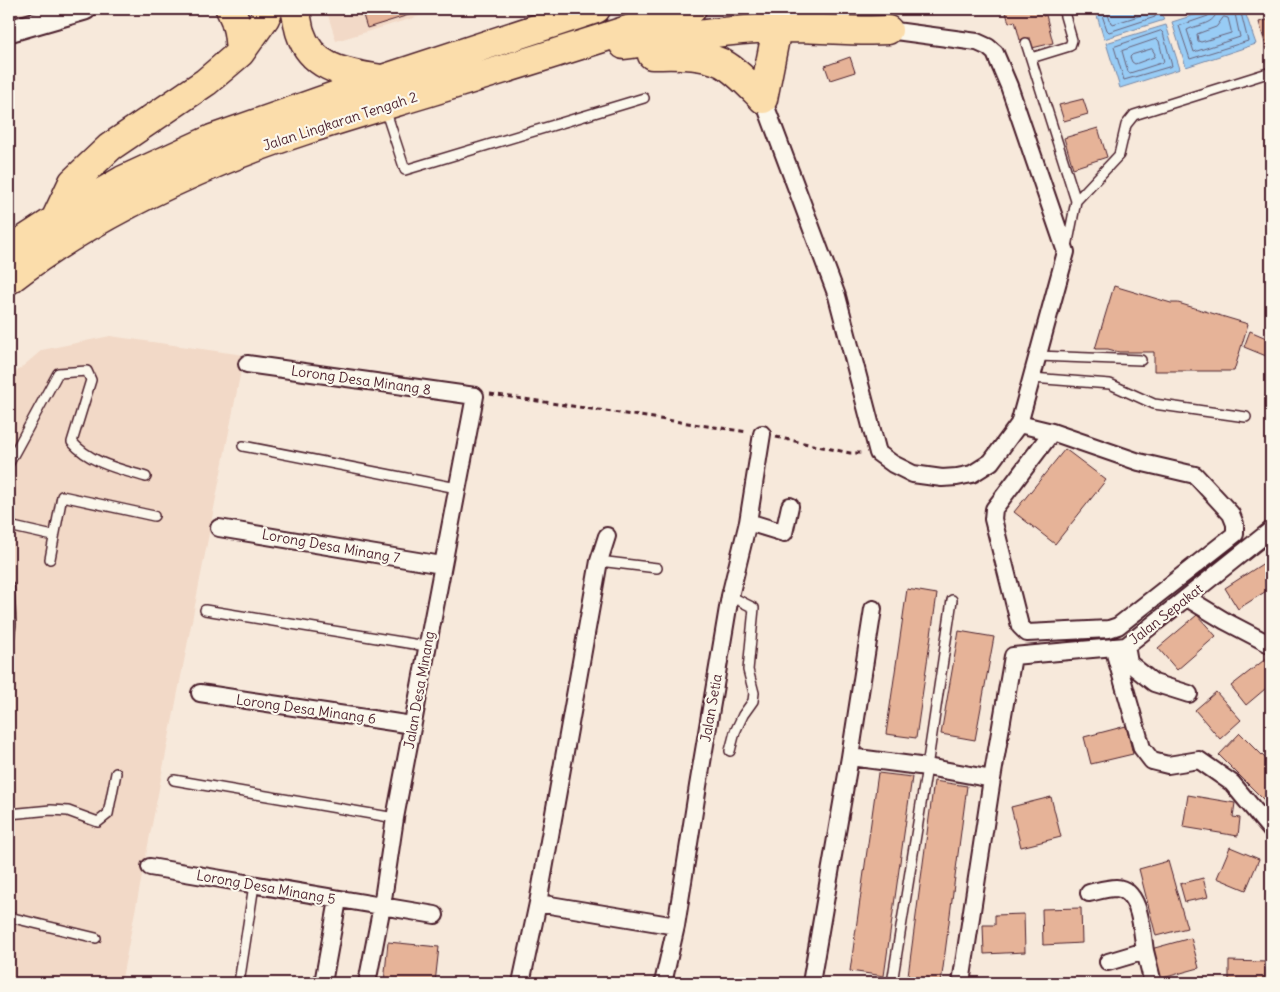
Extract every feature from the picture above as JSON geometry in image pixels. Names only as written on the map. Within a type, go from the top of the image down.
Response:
[{"type":"highway","points":[[230,9],[239,32],[240,53]]},
{"type":"highway","points":[[55,220],[73,182],[110,147],[206,82],[240,53],[265,18],[269,9]]},
{"type":"highway","points":[[296,9],[300,33],[309,52],[317,60],[342,72],[383,79]]},
{"type":"highway","name":"Jalan Lingkaran Tengah 2","points":[[9,250],[123,180],[212,139],[383,79],[596,9]]},
{"type":"highway","name":"Jalan Lingkaran Tengah 2","points":[[9,280],[99,220],[175,181],[220,162],[270,143],[384,106],[692,9]]},
{"type":"highway","points":[[553,54],[692,55],[722,63],[736,73],[763,99],[786,19]]},
{"type":"highway","points":[[553,54],[706,33],[786,19],[866,31],[880,19]]},
{"type":"street","points":[[9,31],[85,9]]},
{"type":"street","points":[[763,99],[838,296],[878,453],[893,464],[913,474],[957,478],[972,474],[991,462],[1019,424],[1066,252],[1012,95],[995,54],[988,46],[977,42],[880,19]]},
{"type":"street","name":"Lorong Desa Minang 8","points":[[247,364],[475,396]]},
{"type":"street","name":"Jalan Desa Minang","points":[[367,983],[382,906],[394,818],[475,396]]},
{"type":"street","points":[[1019,424],[1052,432],[1139,462],[1195,475],[1231,514],[1235,524],[1235,534],[1118,626],[1109,629],[1027,632],[1020,626],[993,520],[994,509],[1052,432]]},
{"type":"street","name":"Jalan Setia","points":[[663,983],[676,926],[730,596],[748,522],[762,434]]},
{"type":"street","points":[[748,522],[784,533],[790,506]]},
{"type":"street","name":"Lorong Desa Minang 7","points":[[219,528],[442,565]]},
{"type":"street","name":"Jalan Sepakat","points":[[992,779],[1013,656],[1120,646],[1187,598],[1271,530]]},
{"type":"street","points":[[521,983],[538,903],[600,561],[607,536]]},
{"type":"street","points":[[1187,598],[1225,621],[1271,645]]},
{"type":"street","points":[[812,983],[873,610]]},
{"type":"street","points":[[1120,646],[1129,663],[1154,683],[1189,694]]},
{"type":"street","points":[[1120,646],[1142,748],[1152,762],[1168,765],[1199,760],[1232,783],[1271,830]]},
{"type":"street","name":"Lorong Desa Minang 6","points":[[200,694],[412,725]]},
{"type":"street","points":[[850,757],[927,767],[992,779],[961,983]]},
{"type":"street","name":"Lorong Desa Minang 5","points":[[150,867],[435,915]]},
{"type":"street","points":[[1089,893],[1116,888],[1124,889],[1130,894],[1139,913],[1145,951],[1153,983]]},
{"type":"street","points":[[324,983],[338,900]]},
{"type":"street","points":[[538,903],[676,926]]},
{"type":"street","points":[[1108,962],[1145,951]]},
{"type":"lane","points":[[1031,58],[1070,46],[1072,40],[1063,9]]},
{"type":"lane","points":[[1026,43],[1076,201],[1066,252]]},
{"type":"lane","points":[[1076,201],[1119,155],[1126,125],[1134,115],[1271,72]]},
{"type":"lane","points":[[384,106],[405,170],[644,98]]},
{"type":"lane","points":[[1038,356],[1141,360]]},
{"type":"lane","points":[[9,463],[58,373],[87,371],[91,380],[72,442],[102,464],[146,477]]},
{"type":"lane","points":[[1032,378],[1110,384],[1154,404],[1246,417]]},
{"type":"lane","points":[[243,446],[457,488]]},
{"type":"lane","points":[[50,559],[62,496],[154,516]]},
{"type":"lane","points":[[9,526],[53,536]]},
{"type":"lane","points":[[600,561],[657,568]]},
{"type":"lane","points":[[9,586],[11,624],[9,640]]},
{"type":"lane","points":[[730,596],[754,608],[748,670],[754,692],[754,701],[743,715],[735,732],[730,751]]},
{"type":"lane","points":[[892,983],[952,600]]},
{"type":"lane","points":[[204,610],[426,646]]},
{"type":"lane","points":[[9,814],[50,810],[68,811],[98,822],[108,814],[116,773]]},
{"type":"lane","points":[[174,780],[394,818]]},
{"type":"lane","points":[[239,983],[254,885]]},
{"type":"lane","points":[[9,917],[96,938]]},
{"type":"path","points":[[475,396],[494,393],[609,413],[762,434],[850,453],[878,453]]},
{"type":"shaded area","points":[[326,9],[443,9],[336,41]]},
{"type":"shaded area","points":[[110,336],[244,355],[121,983],[9,983],[9,378],[42,350]]},
{"type":"water","points":[[1095,9],[1160,9],[1164,20],[1104,39]]},
{"type":"water","points":[[1213,9],[1244,9],[1256,44],[1186,67],[1172,22]]},
{"type":"water","points":[[1166,25],[1180,69],[1120,88],[1106,43]]},
{"type":"building","points":[[371,9],[428,9],[367,28],[362,12]]},
{"type":"building","points":[[1005,9],[1042,9],[1043,16],[1046,15],[1053,43],[1032,48],[1030,38],[1020,40],[1015,21],[1009,23]]},
{"type":"building","points":[[1271,19],[1271,48],[1267,50],[1259,22]]},
{"type":"building","points":[[850,57],[855,72],[830,80],[825,66]]},
{"type":"building","points":[[1083,99],[1088,114],[1064,121],[1059,105]]},
{"type":"building","points":[[1098,128],[1107,157],[1073,168],[1064,138]]},
{"type":"building","points":[[1114,286],[1248,324],[1234,371],[1154,371],[1154,352],[1119,352],[1108,349],[1095,349]]},
{"type":"building","points":[[1250,331],[1271,340],[1271,358],[1244,347]]},
{"type":"building","points":[[1065,449],[1106,480],[1055,544],[1014,512]]},
{"type":"building","points":[[1270,559],[1271,588],[1238,609],[1225,588]]},
{"type":"building","points":[[907,589],[937,594],[916,738],[886,734]]},
{"type":"building","points":[[1197,615],[1216,636],[1177,670],[1158,648]]},
{"type":"building","points":[[959,631],[994,637],[975,740],[941,734]]},
{"type":"building","points":[[1268,657],[1271,661],[1271,684],[1246,705],[1231,686]]},
{"type":"building","points":[[1216,692],[1241,720],[1220,739],[1195,710]]},
{"type":"building","points":[[1126,726],[1133,754],[1091,764],[1084,737]]},
{"type":"building","points":[[1240,733],[1271,764],[1271,807],[1219,755]]},
{"type":"building","points":[[878,773],[912,777],[884,976],[850,971]]},
{"type":"building","points":[[934,781],[967,786],[941,983],[907,983]]},
{"type":"building","points":[[1188,795],[1235,803],[1233,817],[1240,818],[1238,836],[1183,827]]},
{"type":"building","points":[[1051,797],[1061,837],[1021,847],[1011,807]]},
{"type":"building","points":[[1230,847],[1259,859],[1246,890],[1217,878]]},
{"type":"building","points":[[1168,861],[1187,928],[1156,936],[1139,869]]},
{"type":"building","points":[[1203,878],[1208,897],[1185,902],[1180,884]]},
{"type":"building","points":[[1081,908],[1082,943],[1043,945],[1042,909]]},
{"type":"building","points":[[1024,914],[1025,952],[984,954],[983,925],[995,925],[995,915]]},
{"type":"building","points":[[1191,938],[1199,968],[1159,979],[1151,949]]},
{"type":"building","points":[[388,942],[439,947],[435,983],[384,983]]},
{"type":"building","points":[[1229,961],[1266,962],[1265,983],[1229,983]]}]
